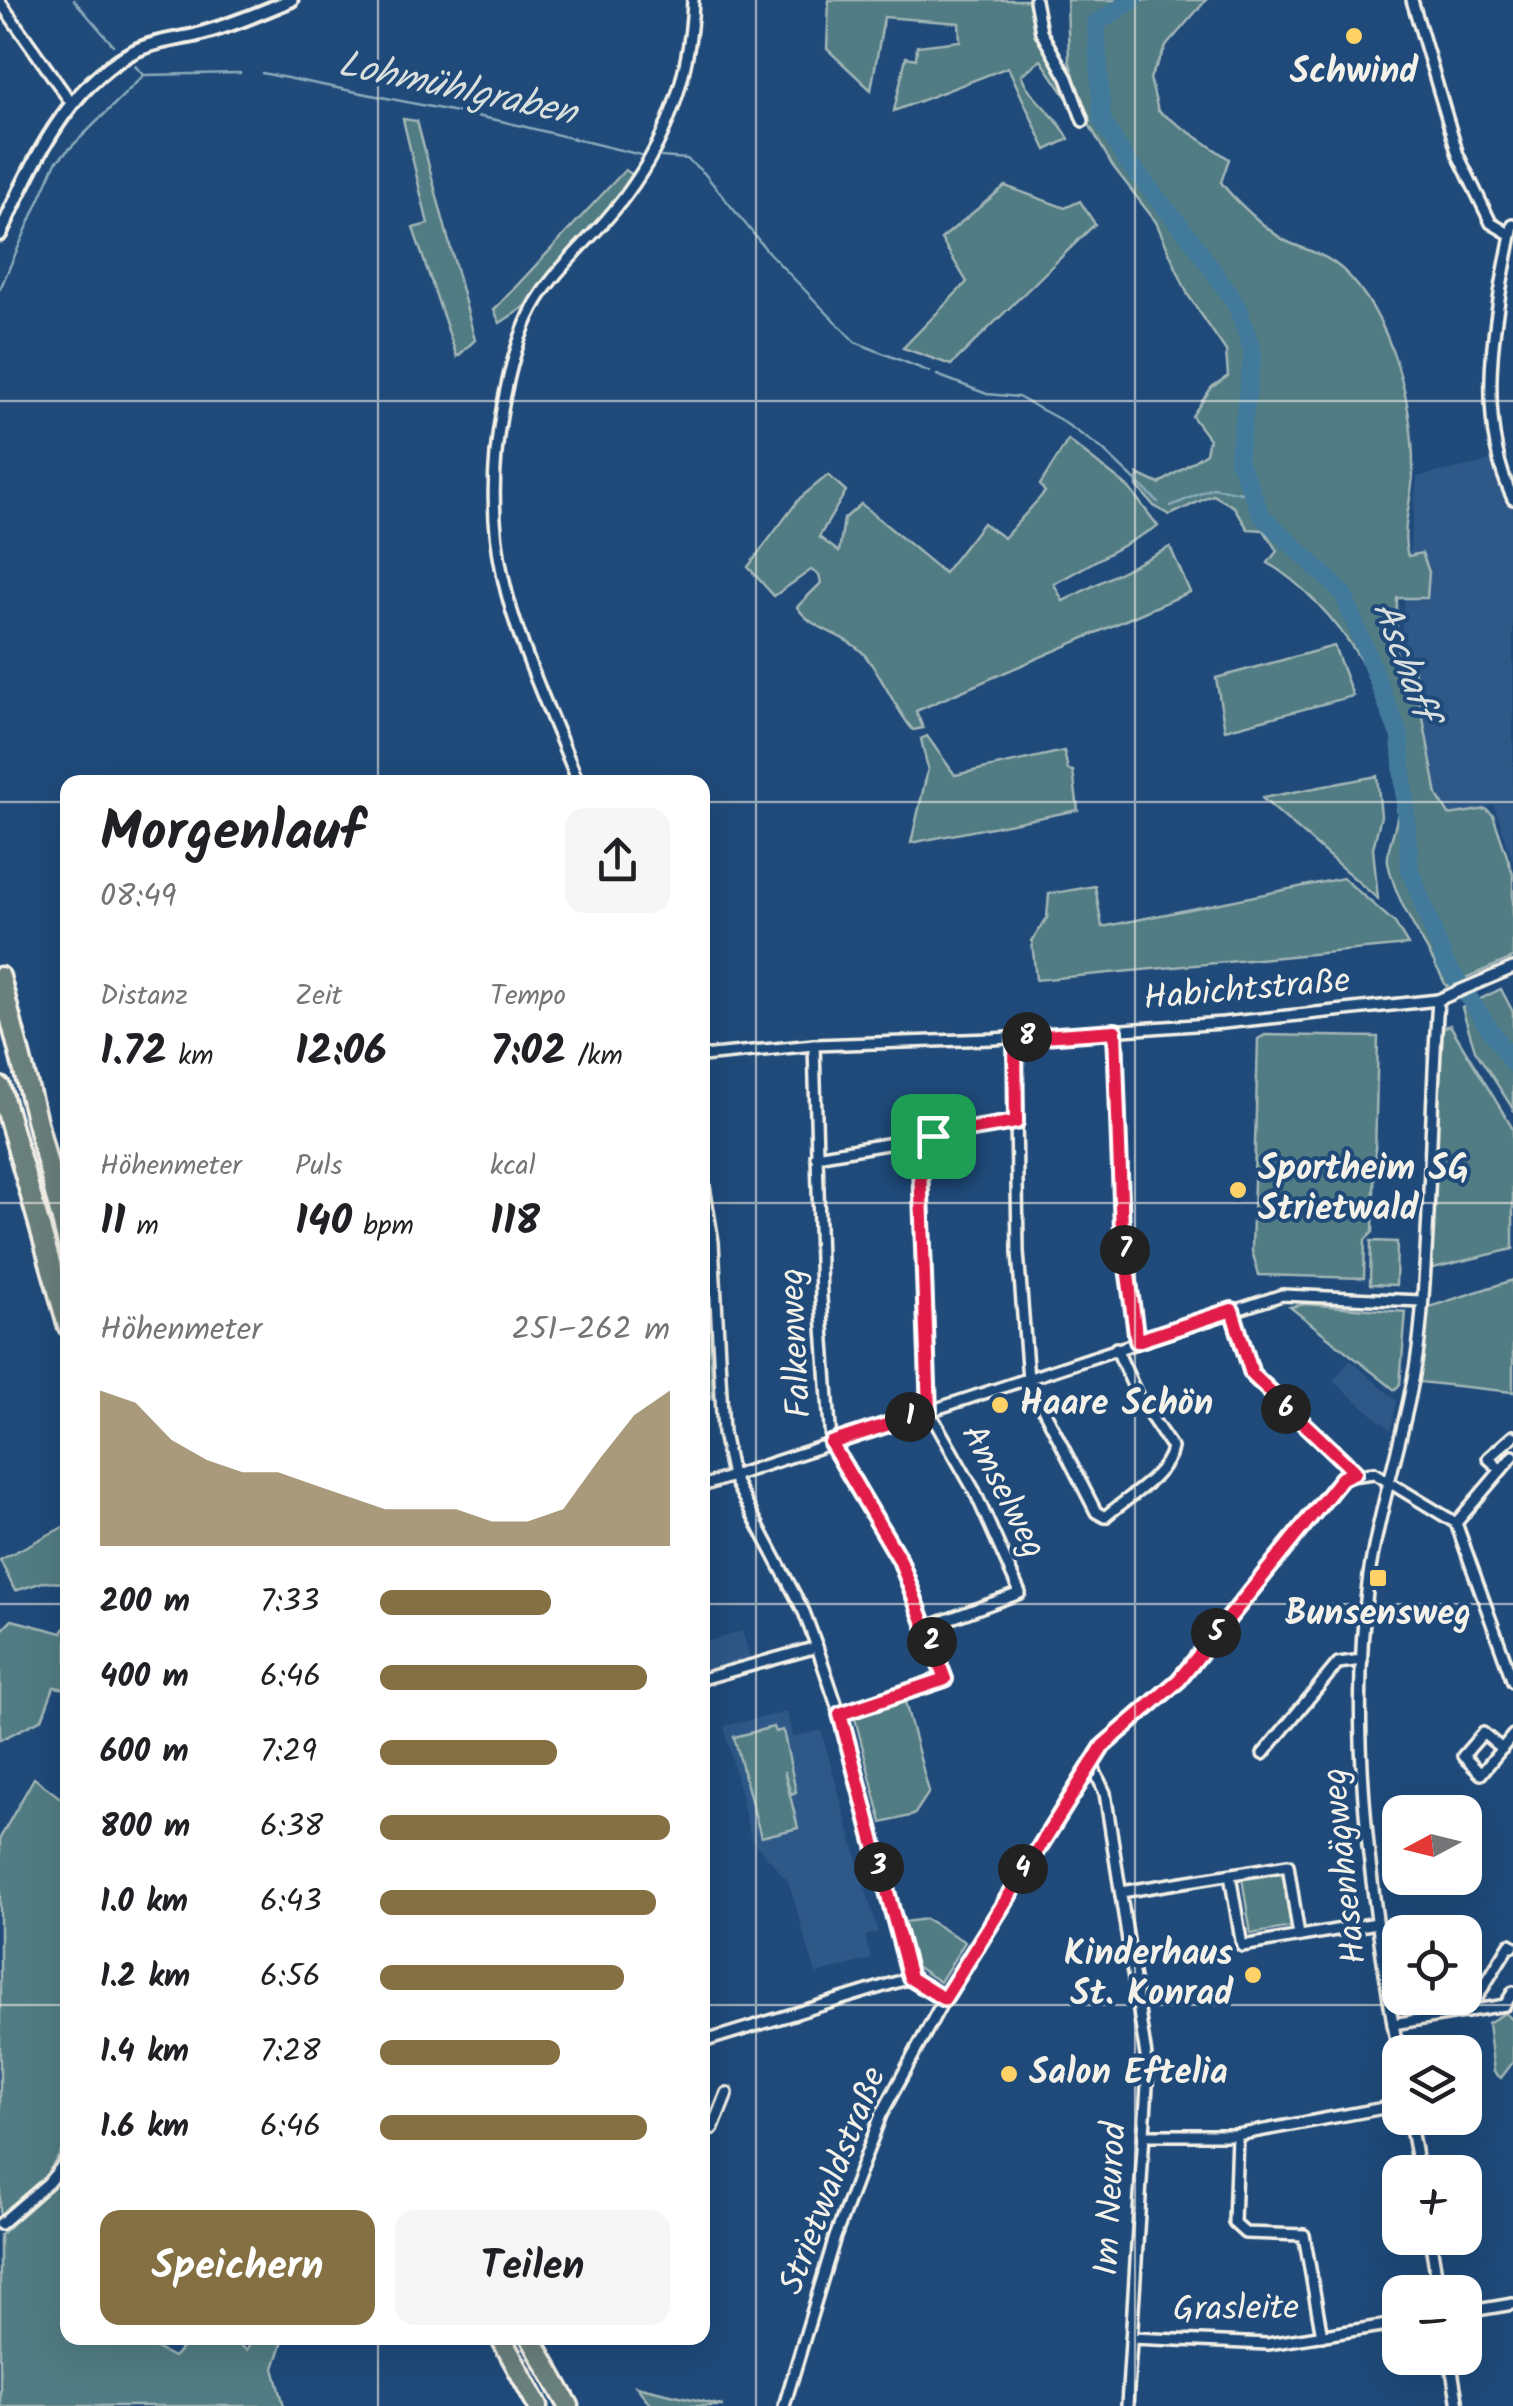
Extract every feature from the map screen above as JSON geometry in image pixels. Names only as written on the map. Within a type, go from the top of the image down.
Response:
[{"type":"highway","points":[[0,976],[60,1212]]},
{"type":"highway","points":[[0,1087],[60,1298]]},
{"type":"highway","points":[[505,2345],[538,2406]]},
{"type":"highway","points":[[535,2345],[569,2406]]},
{"type":"street","points":[[0,234],[41,151],[72,104],[132,52],[238,22],[291,0]]},
{"type":"street","points":[[575,775],[501,579],[493,520],[497,438],[504,394],[533,307],[630,193],[670,123],[693,0]]},
{"type":"street","points":[[1036,0],[1041,32],[1067,78],[1083,121]]},
{"type":"street","points":[[1412,0],[1458,155],[1491,223],[1512,230],[1509,270],[1492,348],[1496,447],[1513,499]]},
{"type":"street","points":[[0,2],[72,104]]},
{"type":"street","points":[[1390,1481],[1412,1384],[1422,1301],[1438,1000],[1513,968]]},
{"type":"street","name":"Habichtstraße","points":[[710,1055],[814,1045],[1115,1031],[1438,1000]]},
{"type":"street","points":[[1115,1031],[1122,1230],[1137,1341]]},
{"type":"street","points":[[1015,1038],[1028,1379],[1096,1512],[1106,1517],[1155,1475],[1170,1458],[1172,1448],[1139,1399],[1116,1348]]},
{"type":"street","name":"Falkenweg","points":[[814,1045],[831,1443],[900,1560],[945,1679],[840,1714]]},
{"type":"street","points":[[816,1156],[1016,1122]]},
{"type":"street","name":"Amselweg","points":[[919,1138],[929,1411],[975,1492],[1020,1593],[927,1627]]},
{"type":"street","points":[[710,1223],[723,1433],[732,1476],[804,1612],[817,1648],[840,1714],[910,1978],[944,1999]]},
{"type":"street","points":[[710,1483],[1232,1310],[1298,1294],[1422,1301]]},
{"type":"street","points":[[1232,1310],[1252,1374],[1355,1472],[1374,1473],[1456,1522],[1513,1682]]},
{"type":"street","points":[[1501,1470],[1488,1458],[1513,1436]]},
{"type":"street","points":[[1456,1522],[1513,1456]]},
{"type":"street","name":"Strietwaldstraße","points":[[784,2406],[863,2160],[881,2115],[944,1999],[1091,1763],[1112,1737],[1179,1680],[1342,1478],[1355,1472]]},
{"type":"street","name":"Hasenhägweg","points":[[1390,1481],[1370,1574],[1362,1660],[1362,1745],[1378,1922],[1395,2035]]},
{"type":"street","points":[[710,1677],[817,1648]]},
{"type":"street","name":"Hasenhägweg","points":[[1264,1754],[1338,1663],[1362,1660]]},
{"type":"street","points":[[1502,1748],[1483,1733],[1463,1756],[1481,1774],[1502,1748],[1513,1734]]},
{"type":"street","name":"Im Neurod","points":[[1091,1763],[1105,1793],[1146,2043],[1127,2406]]},
{"type":"street","points":[[1121,1892],[1288,1865],[1298,1936]]},
{"type":"street","points":[[1230,1875],[1242,1946],[1378,1922]]},
{"type":"street","points":[[1482,1989],[1510,1944],[1513,1946]]},
{"type":"street","points":[[710,2040],[910,1978]]},
{"type":"street","points":[[1482,2010],[1504,2006],[1513,1992]]},
{"type":"street","points":[[1393,2024],[1449,2015]]},
{"type":"street","points":[[710,2130],[726,2093]]},
{"type":"street","points":[[1144,2135],[1237,2136],[1382,2108]]},
{"type":"street","points":[[1237,2136],[1234,2222],[1245,2233],[1304,2235],[1322,2336]]},
{"type":"street","points":[[0,2224],[60,2169]]},
{"type":"street","points":[[1482,2309],[1513,2304]]},
{"type":"street","name":"Grasleite","points":[[1132,2338],[1268,2344],[1382,2326]]},
{"type":"street","points":[[1453,2375],[1458,2406]]},
{"type":"shaded area","points":[[1491,461],[1513,501],[1513,861],[1494,805],[1442,820],[1416,667],[1398,664],[1417,477]]},
{"type":"shaded area","points":[[1350,1360],[1397,1401],[1391,1430],[1333,1381]]},
{"type":"shaded area","points":[[742,1631],[750,1658],[710,1670],[710,1641]]},
{"type":"shaded area","points":[[787,1712],[793,1737],[821,1730],[878,1932],[865,1936],[871,1959],[816,1974],[788,1881],[751,1839],[724,1726]]},
{"type":"green space","points":[[829,0],[1032,0],[1067,98],[1041,60],[1021,75],[1069,139],[1046,150],[1008,67],[894,111],[906,57],[916,59],[917,46],[960,41],[959,23],[884,17],[871,90],[827,49]]},
{"type":"green space","points":[[1067,0],[1206,0],[1167,45],[1150,78],[1158,111],[1229,159],[1221,182],[1262,224],[1342,269],[1360,289],[1387,337],[1410,420],[1413,473],[1406,546],[1408,556],[1422,553],[1429,572],[1427,598],[1397,598],[1396,660],[1414,668],[1437,795],[1449,815],[1486,809],[1493,815],[1513,874],[1513,958],[1446,986],[1406,912],[1388,863],[1397,818],[1397,779],[1394,748],[1374,685],[1339,628],[1293,581],[1268,563],[1277,551],[1264,530],[1248,529],[1234,507],[1213,495],[1170,515],[1154,506],[1137,486],[1138,474],[1159,484],[1206,453],[1209,439],[1192,416],[1212,387],[1228,376],[1226,351],[1188,295],[1156,222],[1112,165],[1089,124],[1069,60]]},
{"type":"green space","points":[[403,119],[417,121],[475,340],[457,357],[413,228],[428,224]]},
{"type":"green space","points":[[625,170],[635,176],[626,189],[526,306],[500,323],[494,310]]},
{"type":"green space","points":[[1005,186],[1065,208],[1080,201],[1095,224],[951,365],[903,348],[967,282],[941,239]]},
{"type":"green space","points":[[1068,440],[1129,488],[1158,526],[1054,584],[1063,601],[1170,547],[1190,592],[916,711],[923,728],[913,730],[861,651],[811,622],[797,607],[821,583],[819,575],[811,570],[774,596],[748,567],[800,498],[828,475],[846,491],[819,537],[839,552],[844,519],[861,504],[944,573],[983,523],[1004,538],[1045,492],[1040,485]]},
{"type":"green space","points":[[1334,646],[1353,696],[1225,730],[1216,678]]},
{"type":"green space","points":[[927,736],[955,775],[1064,751],[1068,770],[1073,771],[1078,810],[911,843],[928,769],[921,739]]},
{"type":"green space","points":[[1377,776],[1381,816],[1373,848],[1378,899],[1262,798]]},
{"type":"green space","points":[[1343,878],[1395,923],[1408,945],[1036,980],[1032,941],[1047,918],[1049,894],[1095,886],[1102,927]]},
{"type":"green space","points":[[1501,989],[1513,1012],[1513,1109],[1475,1050],[1462,1008]]},
{"type":"green space","points":[[1450,1025],[1513,1129],[1513,1249],[1429,1269],[1439,1049],[1442,1028]]},
{"type":"green space","points":[[1265,1035],[1378,1037],[1373,1232],[1365,1240],[1364,1278],[1259,1275],[1252,1251],[1258,1039]]},
{"type":"green space","points":[[1371,1241],[1397,1242],[1396,1285],[1370,1284]]},
{"type":"green space","points":[[1513,1280],[1513,1392],[1419,1382],[1426,1308]]},
{"type":"green space","points":[[1305,1304],[1406,1312],[1400,1384],[1395,1390],[1290,1307]]},
{"type":"green space","points":[[710,1341],[713,1395],[710,1398]]},
{"type":"green space","points":[[60,1529],[60,1583],[43,1582],[15,1591],[0,1560]]},
{"type":"green space","points":[[12,1620],[60,1632],[60,1688],[54,1687],[42,1719],[0,1740],[0,1632]]},
{"type":"green space","points":[[905,1702],[929,1792],[914,1815],[882,1823],[855,1718]]},
{"type":"green space","points":[[773,1727],[775,1732],[783,1730],[796,1792],[791,1794],[784,1771],[798,1828],[761,1837],[734,1737]]},
{"type":"green space","points":[[34,1778],[60,1798],[60,2154],[45,2177],[0,2215],[0,1838]]},
{"type":"green space","points":[[1283,1871],[1292,1927],[1251,1934],[1242,1878]]},
{"type":"green space","points":[[926,1919],[965,1942],[940,1982],[914,1965],[904,1922]]},
{"type":"green space","points":[[1505,2013],[1513,2020],[1513,2062],[1501,2078],[1494,2072],[1488,2023]]},
{"type":"green space","points":[[60,2177],[60,2345],[150,2345],[173,2357],[186,2345],[239,2345],[247,2350],[250,2345],[282,2345],[274,2368],[284,2406],[0,2406],[0,2235]]},
{"type":"green space","points":[[636,2386],[723,2406],[652,2406]]},
{"type":"waterway","points":[[74,0],[113,45]]},
{"type":"waterway","name":"Aschaff","points":[[1133,0],[1096,23],[1102,120],[1126,160],[1191,239],[1237,306],[1253,353],[1238,460],[1262,516],[1343,593],[1400,737],[1410,870],[1445,962],[1513,1064]]},
{"type":"waterway","points":[[135,66],[143,74]]},
{"type":"waterway","name":"Lohmühlgraben","points":[[145,75],[240,73]]},
{"type":"waterway","name":"Lohmühlgraben","points":[[262,73],[501,121],[641,155]]},
{"type":"waterway","points":[[0,289],[56,162],[144,75]]},
{"type":"waterway","name":"Lohmühlgraben","points":[[661,157],[687,159],[704,173],[769,253],[855,342],[930,372]]},
{"type":"waterway","name":"Lohmühlgraben","points":[[937,375],[987,394],[1018,397],[1059,419],[1101,448],[1158,502]]},
{"type":"waterway","name":"Lohmühlgraben","points":[[1171,506],[1213,488],[1253,495]]},
{"type":"place","name":"Schwind","points":[[1354,36]]},
{"type":"place","name":"Sportheim SG Strietwald","points":[[1238,1190]]},
{"type":"place","name":"Haare Schön","points":[[1000,1405]]},
{"type":"place","name":"Bunsensweg","points":[[1378,1578]]},
{"type":"place","name":"Kinderhaus St. Konrad","points":[[1253,1975]]},
{"type":"place","name":"Salon Eftelia","points":[[1009,2074]]},
{"type":"route","points":[[1115,1031],[1122,1230],[1137,1341],[1232,1310],[1252,1374],[1355,1472],[1342,1478],[1179,1680],[1103,1746],[944,1999],[910,1978],[840,1714],[945,1679],[900,1560],[831,1443],[929,1411],[921,1276],[919,1138],[933,1136],[1016,1122],[1015,1038],[1115,1031]]}]
